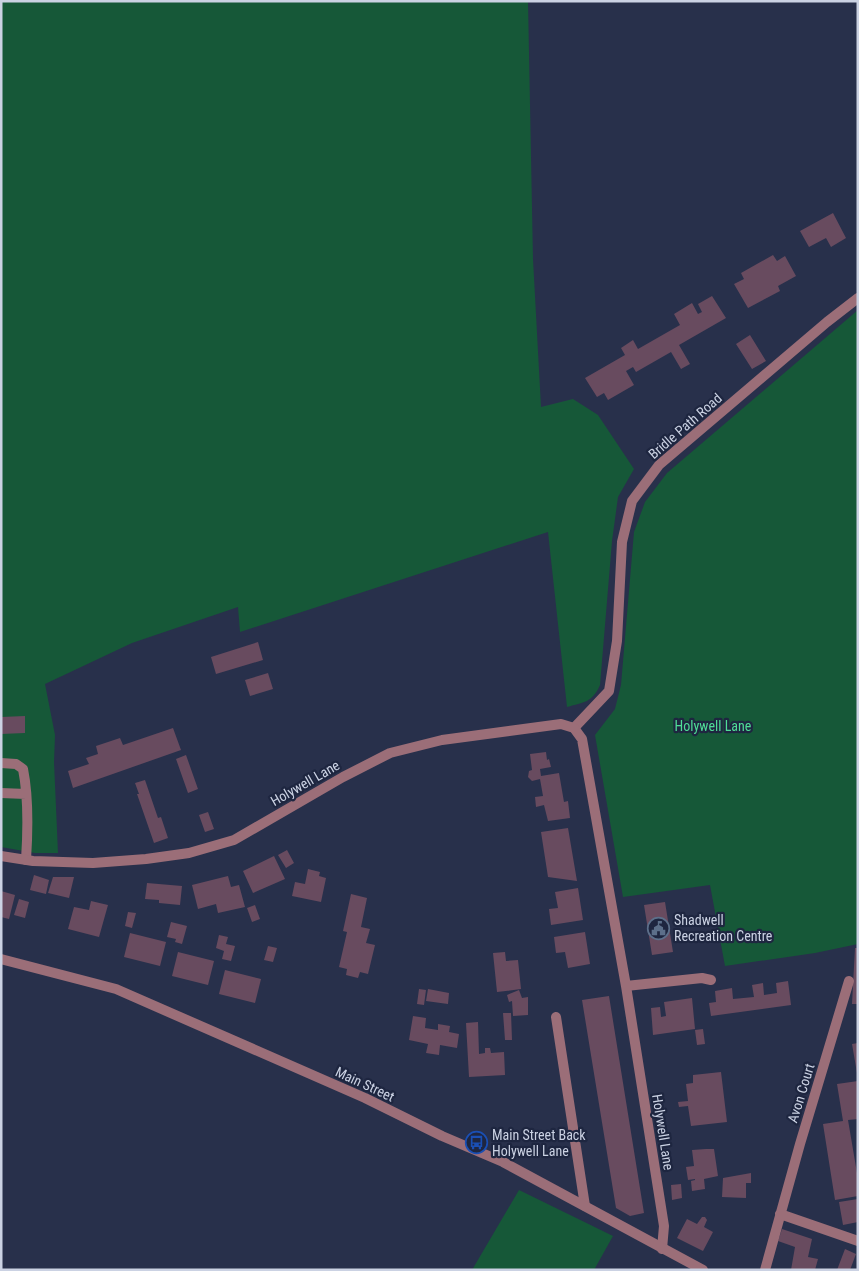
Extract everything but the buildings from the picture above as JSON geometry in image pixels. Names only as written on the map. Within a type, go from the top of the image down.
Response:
[{"type":"street","name":"Bridle Path Road","points":[[574,728],[609,691],[617,640],[622,542],[632,501],[659,465],[827,322],[858,298]]},
{"type":"street","name":"Holywell Lane","points":[[1,856],[26,860],[93,863],[146,859],[189,852],[234,840],[342,777],[390,753],[442,740],[561,724],[574,728],[582,739],[626,986],[664,1226],[662,1249]]},
{"type":"street","points":[[1,764],[16,764],[23,769],[28,827],[26,860]]},
{"type":"street","points":[[1,793],[26,794]]},
{"type":"street","name":"Main Street","points":[[1,959],[116,989],[365,1098],[442,1136],[503,1162],[703,1270]]},
{"type":"street","points":[[626,986],[702,978],[711,980]]},
{"type":"street","name":"Avon Court","points":[[765,1270],[800,1144],[849,981]]},
{"type":"street","points":[[556,1017],[585,1206]]},
{"type":"street","points":[[780,1214],[858,1241]]},
{"type":"green space","points":[[1,1],[528,1],[533,259],[541,407],[573,399],[598,415],[634,469],[618,497],[612,541],[600,685],[591,699],[567,707],[548,532],[240,632],[238,607],[132,643],[45,684],[55,735],[54,762],[58,853],[35,853],[1,847]]},
{"type":"green space","points":[[858,310],[858,944],[815,953],[725,966],[710,885],[623,897],[595,735],[615,709],[621,685],[634,532],[645,502],[667,473]]},
{"type":"green space","points":[[519,1190],[613,1236],[594,1270],[472,1270]]},
{"type":"place","name":"Shadwell Recreation Centre","points":[[658,928]]},
{"type":"place","name":"Main Street Back Holywell Lane","points":[[476,1143]]}]
